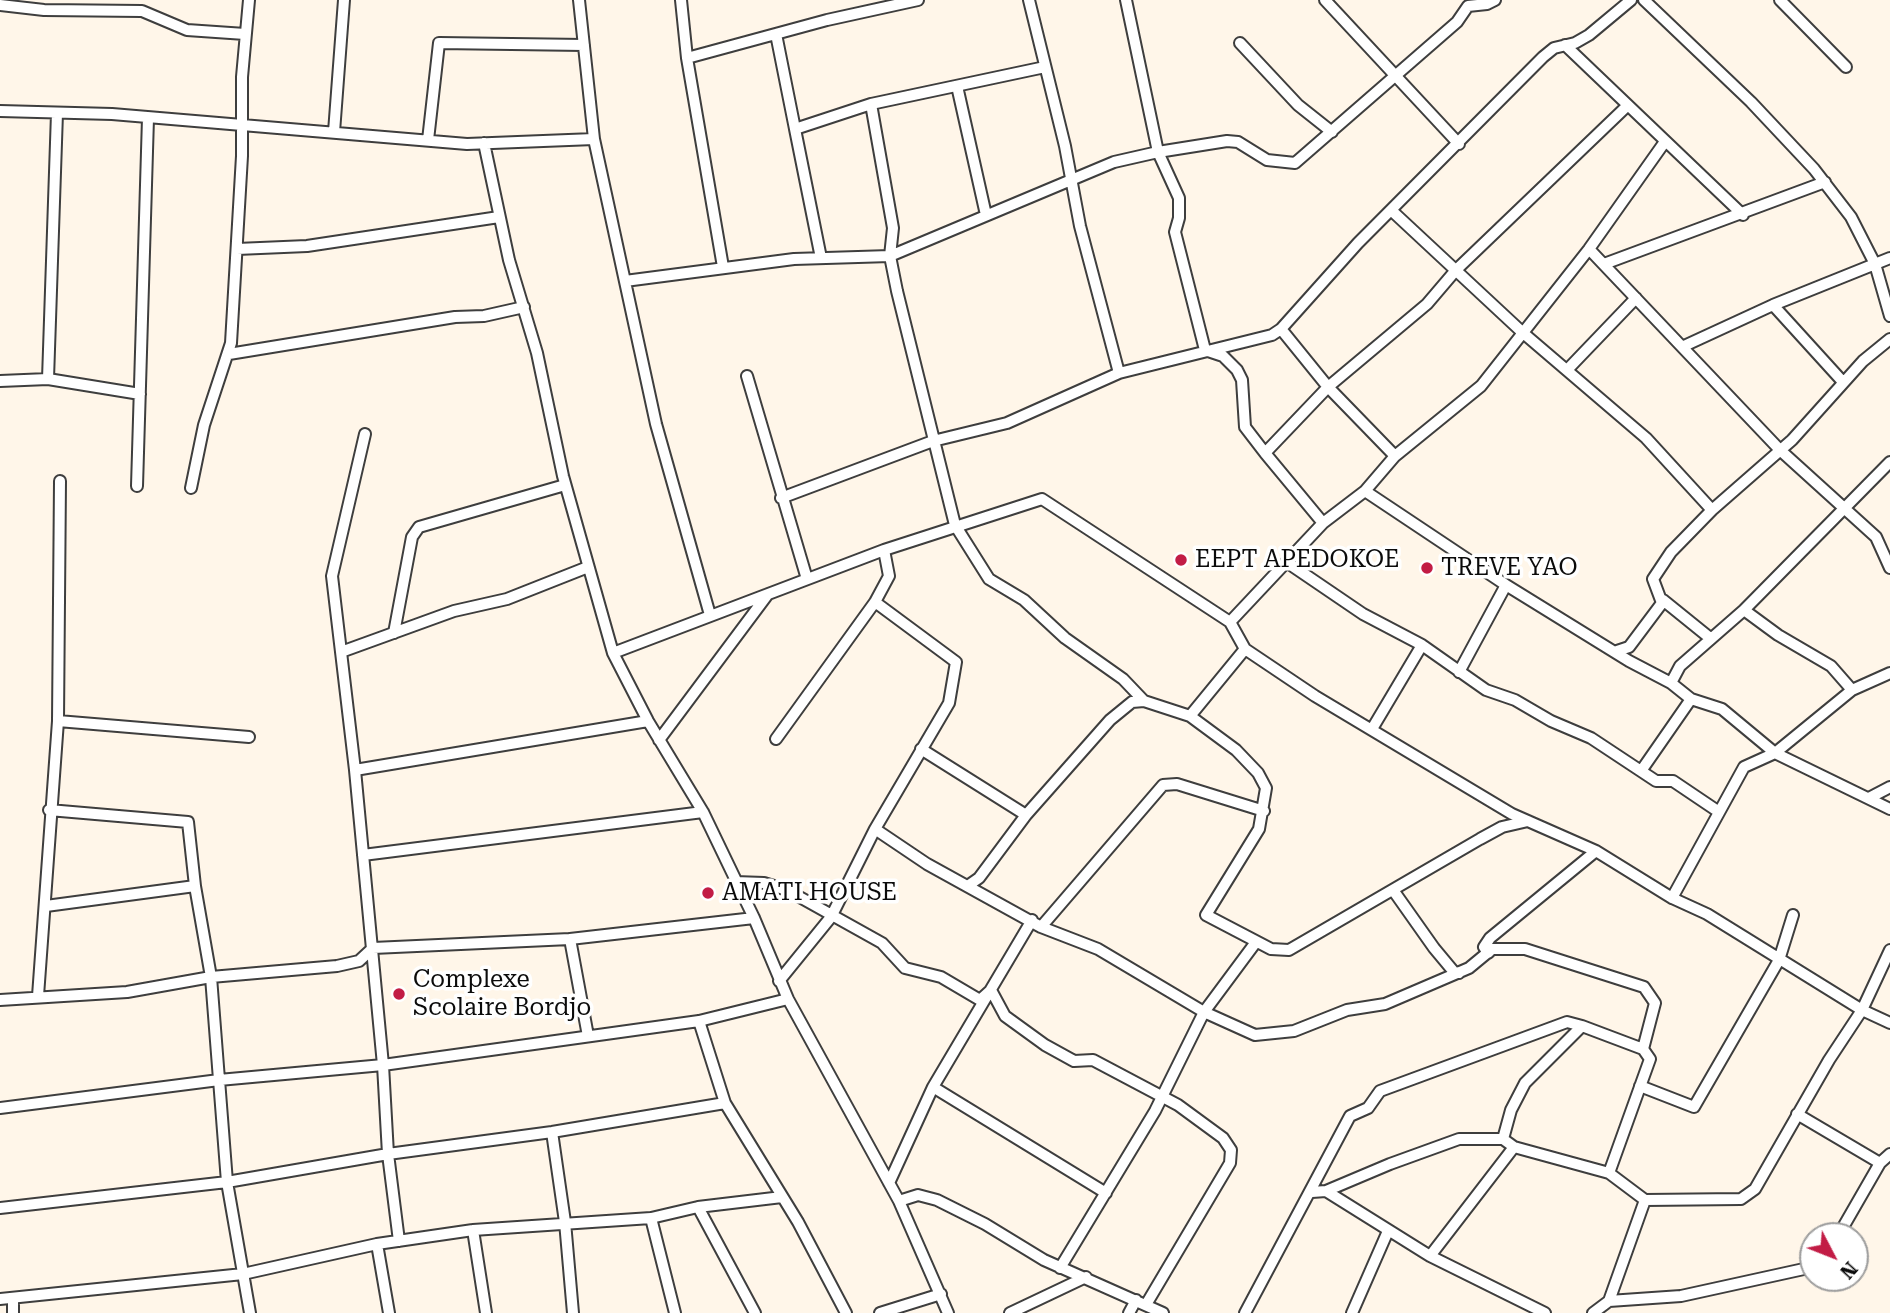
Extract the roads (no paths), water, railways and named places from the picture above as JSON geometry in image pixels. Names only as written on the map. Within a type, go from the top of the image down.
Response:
[{"type":"street","points":[[191,488],[204,425],[229,354],[249,0]]},
{"type":"street","points":[[334,132],[344,0]]},
{"type":"street","points":[[579,0],[594,139],[662,450],[710,615]]},
{"type":"street","points":[[681,0],[687,58],[723,267]]},
{"type":"street","points":[[687,58],[918,0]]},
{"type":"street","points":[[1029,0],[1072,179],[1080,226],[1119,373]]},
{"type":"street","points":[[1126,0],[1158,152],[1178,198],[1180,218],[1175,232],[1205,350]]},
{"type":"street","points":[[1325,0],[1459,144]]},
{"type":"street","points":[[625,281],[723,267],[821,258],[890,256],[1114,162],[1158,152],[1227,141],[1238,142],[1267,160],[1296,163],[1457,22],[1466,3],[1487,4],[1495,0]]},
{"type":"street","points":[[781,499],[933,441],[1007,423],[1119,373],[1272,335],[1281,329],[1391,210],[1543,57],[1589,35],[1631,0]]},
{"type":"street","points":[[1644,0],[1751,102],[1825,182],[1852,217],[1874,264],[1890,316]]},
{"type":"street","points":[[1780,0],[1846,66]]},
{"type":"street","points":[[0,5],[143,5],[187,30],[245,34]]},
{"type":"street","points":[[776,34],[821,258]]},
{"type":"street","points":[[428,140],[439,43],[584,45]]},
{"type":"street","points":[[1240,43],[1282,89],[1332,132]]},
{"type":"street","points":[[1565,45],[1626,107],[1743,215]]},
{"type":"street","points":[[795,129],[871,104],[1045,66]]},
{"type":"street","points":[[957,86],[986,215]]},
{"type":"street","points":[[871,104],[892,228],[890,256],[909,347],[955,524],[989,579],[1024,600],[1065,638],[1123,679],[1144,701]]},
{"type":"street","points":[[1265,453],[1328,387],[1427,304],[1456,270],[1626,107]]},
{"type":"street","points":[[0,111],[112,114],[484,143],[594,139]]},
{"type":"street","points":[[48,379],[57,113]]},
{"type":"street","points":[[137,486],[148,118]]},
{"type":"street","points":[[484,143],[499,216],[537,353],[565,485],[612,653],[648,721],[703,812],[754,918],[779,981],[899,1201],[942,1294],[948,1313]]},
{"type":"street","points":[[1230,622],[1324,523],[1365,491],[1395,456],[1481,386],[1589,249],[1664,143]]},
{"type":"street","points":[[1604,264],[1743,215],[1825,182]]},
{"type":"street","points":[[1391,210],[1522,332],[1646,438],[1712,510]]},
{"type":"street","points":[[237,249],[314,245],[499,216]]},
{"type":"street","points":[[1589,249],[1780,450],[1876,537],[1890,568]]},
{"type":"street","points":[[1684,346],[1773,305],[1890,258]]},
{"type":"street","points":[[1567,370],[1636,298]]},
{"type":"street","points":[[1773,305],[1843,382]]},
{"type":"street","points":[[229,354],[455,317],[484,316],[524,307]]},
{"type":"street","points":[[1281,329],[1328,387],[1395,456]]},
{"type":"street","points":[[1710,638],[1663,600],[1654,583],[1655,575],[1671,552],[1712,510],[1780,450],[1843,382],[1890,339]]},
{"type":"street","points":[[1205,350],[1223,356],[1237,370],[1242,380],[1245,427],[1324,523]]},
{"type":"street","points":[[747,376],[781,499],[807,579]]},
{"type":"street","points":[[0,381],[48,379],[140,394]]},
{"type":"street","points":[[365,434],[333,566],[373,948],[388,1154],[399,1241]]},
{"type":"street","points":[[1671,683],[1680,666],[1744,610],[1890,462]]},
{"type":"street","points":[[38,996],[46,906],[49,810],[58,720],[60,481]]},
{"type":"street","points":[[394,633],[412,537],[419,527],[565,485]]},
{"type":"street","points":[[1365,491],[1506,585],[1671,683],[1691,699],[1722,709],[1775,753],[1890,809]]},
{"type":"street","points":[[612,653],[955,524],[1042,499],[1230,622],[1245,649],[1315,696],[1528,821],[1596,851],[1672,898],[1707,914],[1862,1010],[1890,1023]]},
{"type":"street","points":[[776,739],[875,603],[889,576],[884,550]]},
{"type":"street","points":[[1288,563],[1363,614],[1422,645],[1486,690],[1515,700],[1550,721],[1591,738],[1656,780],[1673,781],[1720,812]]},
{"type":"street","points":[[341,652],[454,611],[507,599],[588,567]]},
{"type":"street","points":[[1460,672],[1506,585]]},
{"type":"street","points":[[659,740],[768,594]]},
{"type":"street","points":[[1617,651],[1629,647],[1663,600]]},
{"type":"street","points":[[779,981],[831,916],[875,829],[949,703],[956,662],[875,603]]},
{"type":"street","points":[[1744,610],[1778,635],[1831,666],[1852,690]]},
{"type":"street","points":[[1372,729],[1422,645]]},
{"type":"street","points":[[1190,716],[1245,649]]},
{"type":"street","points":[[1672,898],[1744,767],[1775,753],[1852,690],[1890,673]]},
{"type":"street","points":[[1641,771],[1691,699]]},
{"type":"street","points":[[969,885],[979,878],[1027,815],[1121,708],[1132,702],[1144,701],[1190,716],[1236,750],[1258,773],[1266,788],[1259,829],[1206,915],[1271,949],[1289,950],[1502,827],[1528,821]]},
{"type":"street","points":[[58,720],[249,737]]},
{"type":"street","points":[[355,770],[648,721]]},
{"type":"street","points":[[921,748],[1027,815]]},
{"type":"street","points":[[889,1183],[933,1087],[991,990],[1037,923],[1163,785],[1177,784],[1264,811]]},
{"type":"street","points":[[1869,798],[1890,787]]},
{"type":"street","points":[[49,810],[188,822],[195,886],[211,977],[227,1182],[250,1313]]},
{"type":"street","points":[[363,855],[703,812]]},
{"type":"street","points":[[875,829],[927,864],[1037,923],[1098,949],[1204,1012],[1255,1035],[1294,1031],[1347,1010],[1385,1004],[1459,973],[1483,959],[1492,948]]},
{"type":"street","points":[[1492,948],[1488,953],[1485,951],[1490,938],[1596,851]]},
{"type":"street","points":[[735,882],[764,883],[787,890],[882,943],[905,968],[940,977],[980,1000],[991,990]]},
{"type":"street","points":[[46,906],[195,886]]},
{"type":"street","points":[[1393,890],[1434,948],[1454,972],[1459,973]]},
{"type":"street","points":[[1640,1086],[1695,1107],[1779,960],[1793,915]]},
{"type":"street","points":[[0,1000],[127,992],[211,977],[337,966],[359,961],[373,948],[570,939],[754,918]]},
{"type":"street","points":[[570,939],[588,1036]]},
{"type":"street","points":[[1060,1268],[1163,1098],[1204,1012],[1256,942]]},
{"type":"street","points":[[1492,948],[1525,949],[1644,987],[1655,1003],[1643,1049]]},
{"type":"street","points":[[1312,1192],[1326,1191],[1459,1139],[1503,1139],[1514,1147],[1609,1173],[1645,1200],[1741,1199],[1755,1189],[1797,1114],[1862,1010],[1890,950]]},
{"type":"street","points":[[991,990],[1005,1016],[1045,1045],[1075,1061],[1093,1060],[1163,1098],[1218,1133],[1229,1146],[1232,1158],[1141,1301],[1129,1313]]},
{"type":"street","points":[[0,1108],[219,1080],[383,1065],[699,1021],[788,999]]},
{"type":"street","points":[[699,1021],[725,1103],[782,1197],[846,1313]]},
{"type":"street","points":[[1245,1313],[1312,1192],[1315,1178],[1350,1116],[1368,1108],[1380,1091],[1567,1022],[1582,1026],[1643,1049],[1650,1059],[1609,1173]]},
{"type":"street","points":[[1503,1139],[1511,1110],[1525,1083],[1582,1026]]},
{"type":"street","points":[[933,1087],[1106,1193]]},
{"type":"street","points":[[0,1208],[227,1182],[388,1154],[552,1132],[725,1103]]},
{"type":"street","points":[[1797,1114],[1880,1163]]},
{"type":"street","points":[[552,1132],[565,1222],[573,1313]]},
{"type":"street","points":[[1430,1256],[1514,1147]]},
{"type":"street","points":[[1846,1222],[1880,1163],[1890,1154]]},
{"type":"street","points":[[1326,1191],[1430,1256],[1545,1313]]},
{"type":"street","points":[[899,1201],[918,1195],[937,1200],[1060,1268],[1141,1301],[1163,1313]]},
{"type":"street","points":[[0,1300],[243,1274],[377,1244],[473,1230],[651,1218],[698,1207],[782,1197]]},
{"type":"street","points":[[1609,1301],[1645,1200]]},
{"type":"street","points":[[698,1207],[755,1313]]},
{"type":"street","points":[[651,1218],[676,1313]]},
{"type":"street","points":[[473,1230],[486,1313]]},
{"type":"street","points":[[1352,1313],[1388,1231]]},
{"type":"street","points":[[377,1244],[389,1313]]},
{"type":"street","points":[[1592,1313],[1609,1301],[1681,1296],[1799,1270]]},
{"type":"street","points":[[1010,1313],[1025,1310],[1086,1277]]},
{"type":"street","points":[[880,1313],[942,1294]]},
{"type":"street","points":[[12,1313],[13,1298]]},
{"type":"place","name":"EEPT APEDOKOE","points":[[1181,560]]},
{"type":"place","name":"TREVE YAO","points":[[1427,568]]},
{"type":"place","name":"AMATI HOUSE","points":[[708,893]]},
{"type":"place","name":"Complexe Scolaire Bordjo","points":[[399,994]]}]
